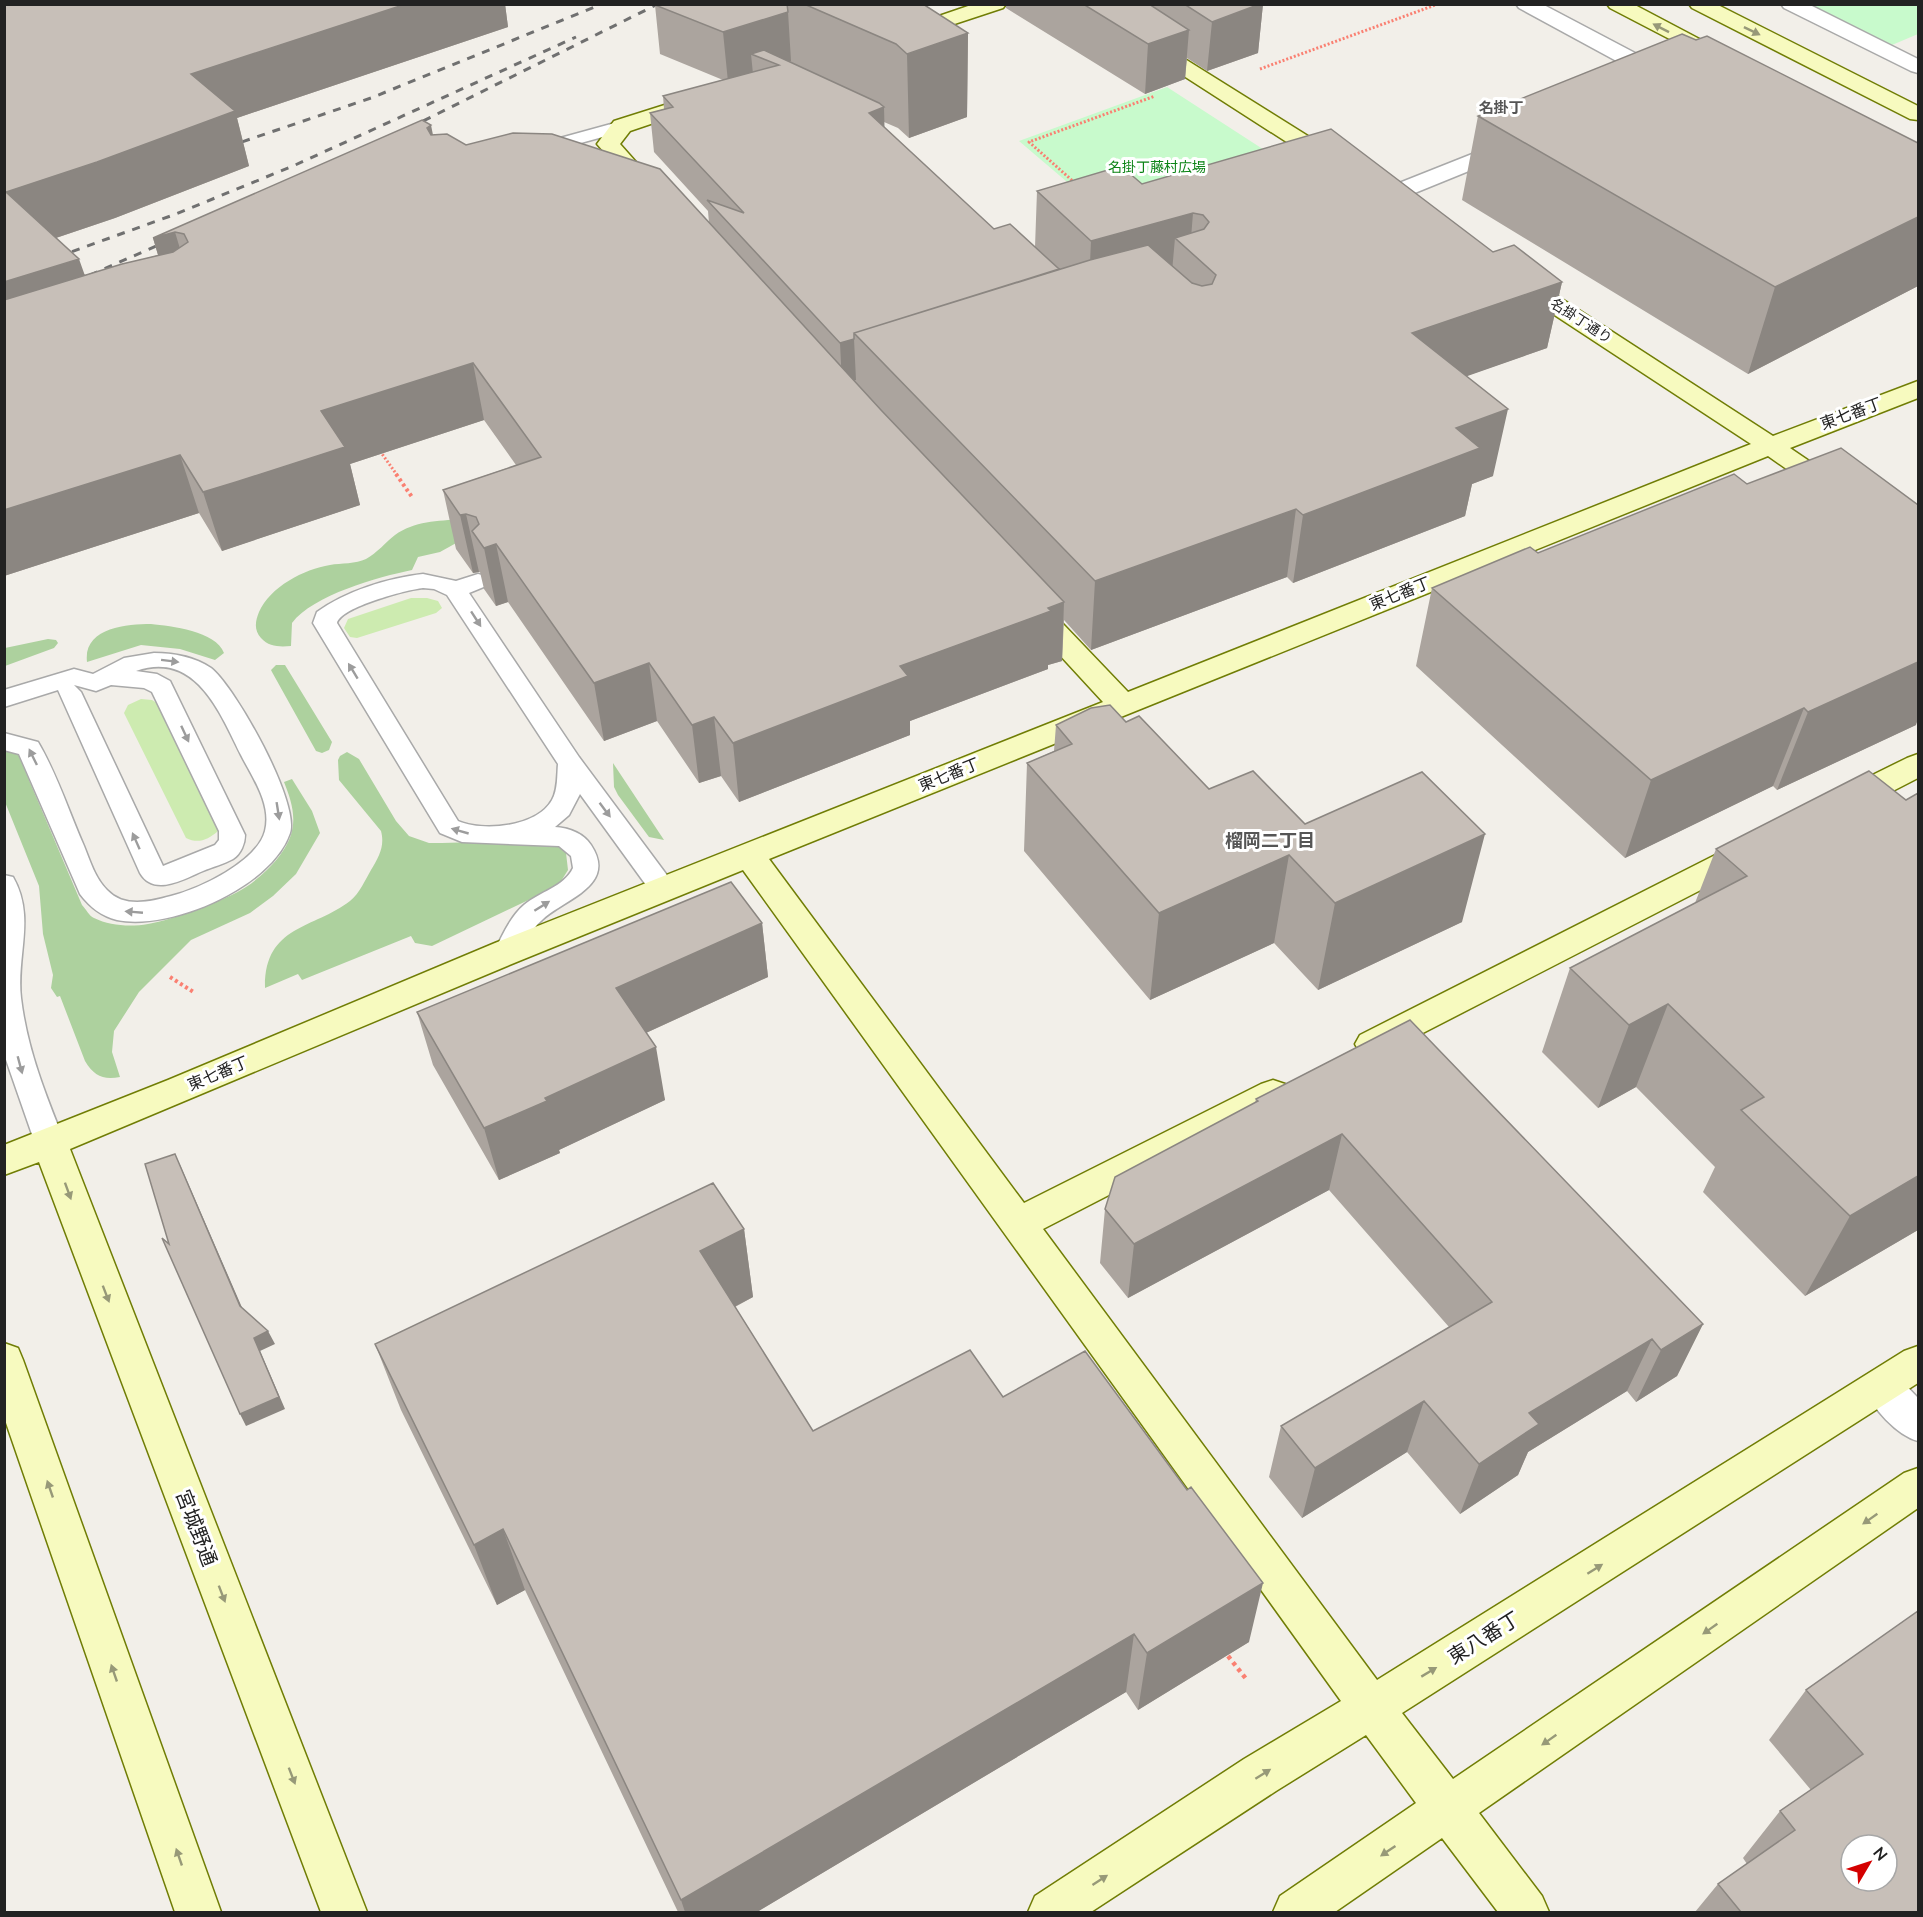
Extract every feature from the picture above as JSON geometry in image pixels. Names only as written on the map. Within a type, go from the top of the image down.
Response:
[{"type":"street","points":[[883,42],[996,4]]},
{"type":"street","points":[[1082,4],[1407,209]]},
{"type":"street","points":[[1526,4],[1675,84],[1649,90]]},
{"type":"street","points":[[1617,4],[1731,64]]},
{"type":"street","points":[[1699,4],[1918,114]]},
{"type":"street","points":[[1791,4],[1918,67]]},
{"type":"street","points":[[666,208],[608,144],[622,126],[716,95]]},
{"type":"street","points":[[1387,196],[1532,137]]},
{"type":"street","name":"名掛丁通り","points":[[1505,272],[1710,404],[1857,508]]},
{"type":"street","name":"東七番丁","points":[[4,1161],[507,951],[1770,445],[1918,389]]},
{"type":"street","points":[[1013,588],[1123,705]]},
{"type":"street","points":[[1823,814],[1918,765]]},
{"type":"street","points":[[1346,1057],[1770,841]]},
{"type":"street","points":[[749,855],[1371,1707],[1526,1912]]},
{"type":"street","points":[[1018,1224],[1304,1078]]},
{"type":"street","name":"宮城野通","points":[[50,1143],[344,1912]]},
{"type":"street","points":[[4,1360],[198,1912]]},
{"type":"street","name":"東八番丁","points":[[1051,1912],[1260,1775],[1477,1643],[1918,1364]]},
{"type":"street","points":[[1882,1387],[1918,1424]]},
{"type":"street","points":[[1296,1912],[1918,1486]]},
{"type":"lane","points":[[523,153],[622,126]]},
{"type":"lane","points":[[455,590],[478,581]]},
{"type":"lane","points":[[507,951],[533,912],[568,890],[583,876],[586,868],[582,851],[568,840],[550,835],[462,833],[449,827],[325,624],[325,617],[337,608],[414,582],[438,583],[455,590],[570,763],[663,889]]},
{"type":"lane","points":[[4,699],[74,677],[96,683],[132,663],[159,660],[193,666],[216,684],[277,803],[280,819],[278,833],[262,860],[246,873],[178,905],[141,913],[115,909],[94,894],[87,883],[29,748],[14,741],[4,741]]},
{"type":"lane","points":[[4,714],[69,692],[96,683],[133,677],[149,680],[162,687],[232,831],[231,846],[224,852],[166,876],[153,873],[69,692]]},
{"type":"lane","points":[[518,835],[536,827],[561,809],[570,789],[570,763]]},
{"type":"lane","points":[[4,884],[12,905],[14,920],[6,980],[11,1021],[22,1073],[50,1143]]},
{"type":"path","points":[[1251,72],[1438,4]]},
{"type":"path","points":[[1081,188],[1029,142],[1165,93]]},
{"type":"path","points":[[378,448],[412,497]]},
{"type":"path","points":[[170,976],[195,993]]},
{"type":"path","points":[[1228,1656],[1246,1680]]},
{"type":"green space","points":[[1810,5],[1918,5],[1918,34],[1892,45]]},
{"type":"green space","name":"名掛丁藤村広場","points":[[1167,87],[1326,190],[1141,245],[1019,141]]},
{"type":"green space","points":[[461,519],[467,537],[440,552],[418,557],[412,570],[347,589],[315,604],[302,613],[292,623],[291,646],[271,645],[264,641],[257,632],[257,619],[264,603],[279,587],[299,575],[320,567],[366,559],[395,535],[410,527],[426,522]]},
{"type":"green space","points":[[411,598],[438,601],[442,608],[436,613],[357,638],[350,637],[344,628],[348,619]]},
{"type":"green space","points":[[151,624],[181,628],[203,635],[212,639],[224,653],[215,660],[180,649],[141,645],[87,662],[92,642],[99,635],[119,627]]},
{"type":"green space","points":[[48,639],[56,640],[58,643],[54,648],[5,666],[5,648]]},
{"type":"green space","points":[[276,665],[285,665],[332,742],[329,750],[322,753],[316,751],[271,670]]},
{"type":"green space","points":[[141,699],[157,703],[219,824],[218,831],[207,839],[195,841],[186,838],[124,713],[128,705]]},
{"type":"green space","points":[[4,748],[18,754],[82,905],[92,917],[107,923],[148,924],[171,918],[226,898],[253,882],[280,855],[292,831],[293,812],[284,782],[292,779],[312,811],[320,833],[296,874],[273,896],[250,913],[191,940],[139,992],[114,1031],[112,1052],[120,1077],[100,1076],[88,1066],[60,996],[57,997],[51,988],[53,975],[43,934],[39,886],[5,802]]},
{"type":"green space","points":[[347,752],[359,759],[396,821],[409,836],[429,843],[539,840],[560,845],[566,853],[568,870],[558,886],[432,946],[415,943],[411,936],[302,980],[298,974],[265,988],[267,967],[273,952],[282,940],[294,931],[350,901],[362,886],[380,851],[381,831],[339,780],[338,760]]},
{"type":"green space","points":[[613,763],[664,840],[649,837],[618,795],[614,787]]},
{"type":"building","points":[[4,4],[406,4],[191,74],[235,111],[97,162],[6,192],[79,259],[4,282]]},
{"type":"building","points":[[656,4],[787,4],[788,12],[723,32]]},
{"type":"building","points":[[804,4],[923,4],[968,33],[907,54],[896,44]]},
{"type":"building","points":[[1083,4],[1149,4],[1189,30],[1148,44]]},
{"type":"building","points":[[1184,4],[1260,4],[1212,22]]},
{"type":"building","points":[[1682,34],[1696,40],[1707,36],[1918,143],[1918,217],[1775,287],[1478,116]]},
{"type":"building","points":[[764,50],[879,103],[884,107],[869,113],[994,229],[1010,224],[1059,269],[854,333],[854,339],[840,343],[707,200],[744,213],[650,113],[673,107],[663,96],[779,65],[751,54]]},
{"type":"building","points":[[422,120],[431,125],[427,128],[431,135],[447,134],[466,145],[513,133],[552,134],[660,169],[881,410],[1064,602],[1048,608],[1051,611],[900,666],[908,676],[733,743],[714,717],[692,725],[649,663],[594,683],[496,544],[484,548],[472,531],[479,524],[476,517],[460,515],[443,490],[541,457],[473,363],[321,411],[345,447],[236,482],[203,492],[180,455],[4,510],[4,300],[122,264],[173,252],[188,242],[184,234],[175,232],[153,238]]},
{"type":"building","points":[[1331,129],[1493,252],[1514,245],[1562,282],[1412,333],[1508,409],[1456,428],[1480,448],[1303,515],[1296,509],[1095,581],[854,333],[1090,260],[1148,245],[1192,283],[1202,286],[1212,284],[1216,275],[1175,238],[1204,229],[1209,222],[1203,215],[1193,213],[1091,241],[1037,191],[1121,166],[1142,184]]},
{"type":"building","points":[[1841,448],[1918,505],[1918,662],[1808,712],[1804,708],[1651,780],[1432,588],[1530,547],[1538,553],[1734,474],[1747,484]]},
{"type":"building","points":[[1110,705],[1126,722],[1139,716],[1209,789],[1253,771],[1305,824],[1422,772],[1485,834],[1335,903],[1289,855],[1159,913],[1027,763],[1072,744],[1056,725],[1091,708]]},
{"type":"building","points":[[1869,771],[1906,800],[1918,793],[1918,1176],[1850,1216],[1741,1110],[1764,1097],[1668,1004],[1629,1025],[1570,968],[1747,876],[1716,849]]},
{"type":"building","points":[[731,882],[762,923],[616,988],[656,1047],[545,1098],[547,1101],[484,1128],[417,1012]]},
{"type":"building","points":[[1410,1020],[1703,1324],[1661,1350],[1652,1339],[1529,1413],[1539,1424],[1479,1464],[1424,1401],[1315,1468],[1281,1426],[1492,1302],[1342,1134],[1134,1244],[1105,1209],[1115,1177],[1258,1101],[1256,1099]]},
{"type":"building","points":[[175,1154],[240,1306],[268,1331],[254,1338],[279,1397],[240,1414],[162,1238],[169,1244],[145,1164]]},
{"type":"building","points":[[713,1183],[744,1229],[700,1251],[813,1431],[970,1350],[1003,1397],[1085,1351],[1187,1490],[1191,1487],[1263,1583],[1147,1653],[1134,1634],[681,1900],[503,1529],[474,1545],[375,1344]]},
{"type":"building","points":[[1918,1611],[1918,1912],[1741,1912],[1718,1884],[1795,1830],[1780,1811],[1863,1754],[1806,1690]]},
{"type":"railway","points":[[227,147],[371,98],[602,4]]},
{"type":"railway","points":[[409,128],[658,4]]},
{"type":"railway","points":[[57,257],[176,214],[293,166],[576,37]]},
{"type":"railway","points":[[90,275],[170,240]]},
{"type":"district","name":"名掛丁","points":[[1501,108]]},
{"type":"district","name":"榴岡二丁目","points":[[1270,841]]}]
